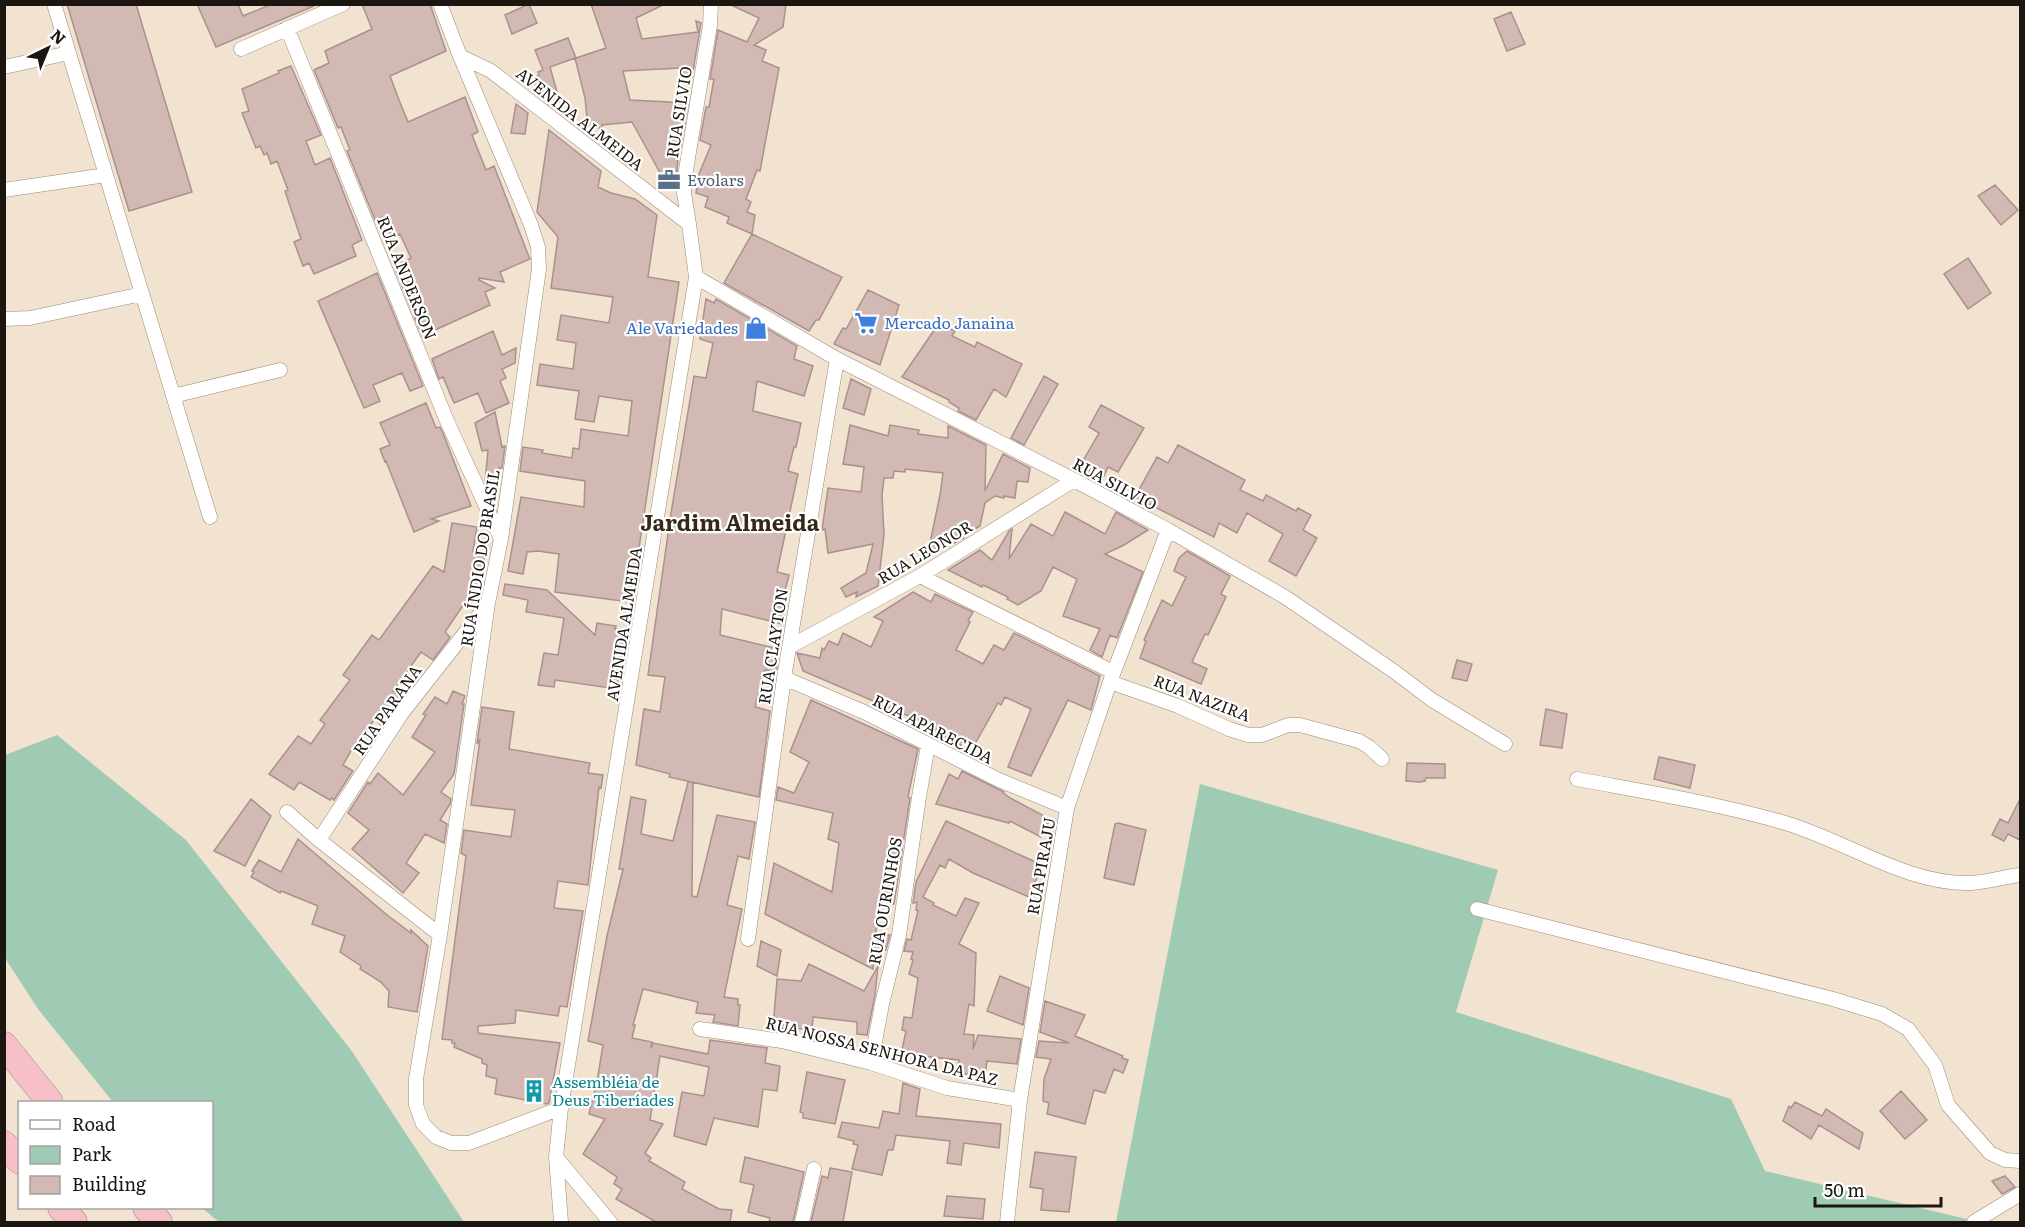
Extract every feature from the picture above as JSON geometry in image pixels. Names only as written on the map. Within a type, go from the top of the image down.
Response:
[{"type":"highway","points":[[4,1045],[49,1101]]},
{"type":"highway","points":[[4,1144],[18,1159]]},
{"type":"highway","points":[[62,1209],[74,1222]]},
{"type":"highway","points":[[147,1209],[159,1222]]},
{"type":"street","points":[[54,4],[210,517]]},
{"type":"street","points":[[241,49],[343,4]]},
{"type":"street","points":[[440,4],[460,56]]},
{"type":"street","name":"RUA SILVIO","points":[[689,224],[684,193],[686,170],[710,25],[711,4]]},
{"type":"street","name":"RUA ANDERSON","points":[[287,28],[447,421],[501,539]]},
{"type":"street","points":[[4,67],[69,53]]},
{"type":"street","name":"AVENIDA ALMEIDA","points":[[460,56],[490,71],[689,224],[696,277],[561,1108],[556,1157],[561,1222]]},
{"type":"street","name":"RUA ÍNDIO DO BRASIL","points":[[460,56],[531,225],[538,247],[538,269],[501,539],[488,603],[440,936],[416,1078],[416,1105],[423,1124],[436,1137],[451,1143],[469,1143],[561,1108]]},
{"type":"street","points":[[4,190],[106,175]]},
{"type":"street","name":"RUA SILVIO","points":[[696,277],[837,359],[1074,480],[1168,530],[1285,597],[1432,700],[1505,744]]},
{"type":"street","points":[[4,319],[30,318],[142,294]]},
{"type":"street","name":"RUA CLAYTON","points":[[748,939],[784,678],[837,359]]},
{"type":"street","points":[[173,396],[280,370]]},
{"type":"street","name":"RUA LEONOR","points":[[789,647],[920,576],[1074,480]]},
{"type":"street","name":"RUA PIRAJU","points":[[1007,1222],[1020,1101],[1067,808],[1111,677],[1168,530]]},
{"type":"street","name":"RUA NAZIRA","points":[[920,576],[1111,677],[1229,729],[1248,735],[1262,735],[1288,725],[1299,725],[1359,741],[1382,759]]},
{"type":"street","name":"RUA PARANA","points":[[319,840],[402,713],[488,603]]},
{"type":"street","name":"RUA APARECIDA","points":[[784,678],[864,712],[999,780],[1067,808]]},
{"type":"street","name":"RUA OURINHOS","points":[[871,1063],[899,935],[918,797],[928,745]]},
{"type":"street","points":[[1577,779],[1739,810],[1784,822],[1896,867],[1930,878],[1971,883],[2020,875]]},
{"type":"street","points":[[287,812],[440,936]]},
{"type":"street","points":[[1477,909],[1833,999],[1882,1014],[1908,1029],[1935,1065],[1948,1105],[1990,1153],[2005,1160],[2020,1161]]},
{"type":"street","name":"RUA NOSSA SENHORA DA PAZ","points":[[700,1029],[782,1041],[871,1063],[947,1088],[1020,1101]]},
{"type":"street","points":[[556,1157],[610,1222]]},
{"type":"street","points":[[802,1222],[814,1169]]},
{"type":"street","points":[[1974,1222],[2020,1194]]},
{"type":"street","points":[[596,1207],[597,1222]]},
{"type":"green space","points":[[57,735],[186,840],[351,1050],[464,1222],[219,1222],[203,1209],[213,1209],[213,1101],[112,1101],[38,1009],[5,958],[5,755]]},
{"type":"green space","points":[[1200,784],[1498,870],[1456,1012],[1731,1099],[1765,1171],[1979,1222],[1116,1222]]},
{"type":"building","points":[[67,4],[136,4],[192,192],[129,211]]},
{"type":"building","points":[[197,4],[238,4],[243,16],[272,4],[314,6],[216,47]]},
{"type":"building","points":[[362,4],[430,4],[446,51],[390,76],[399,100],[408,122],[465,97],[478,132],[472,135],[486,170],[494,166],[530,259],[500,272],[504,282],[479,278],[495,288],[485,292],[490,305],[422,336],[394,266],[411,258],[400,234],[392,238],[383,217],[375,220],[347,151],[350,150],[341,127],[338,128],[314,70],[329,63],[325,51],[372,29]]},
{"type":"building","points":[[529,4],[537,23],[512,34],[505,15]]},
{"type":"building","points":[[591,4],[665,4],[636,18],[642,39],[698,32],[696,21],[701,23],[692,77],[681,76],[681,68],[623,71],[630,100],[688,105],[681,146],[679,146],[676,181],[669,189],[632,122],[602,125],[602,128],[588,128],[585,98],[575,58],[550,67],[561,106],[554,108],[548,104],[542,85],[521,82],[539,75],[538,72],[543,70],[535,50],[568,38],[576,58],[606,48]]},
{"type":"building","points":[[729,4],[786,4],[783,27],[754,45],[766,50],[762,61],[779,68],[760,171],[757,170],[746,199],[751,202],[747,212],[755,215],[752,234],[727,223],[729,217],[705,207],[708,197],[696,193],[699,174],[711,145],[700,140],[714,79],[710,79],[718,30],[747,42],[759,18]]},
{"type":"building","points":[[1511,12],[1525,44],[1507,51],[1494,19]]},
{"type":"building","points":[[291,66],[321,135],[306,141],[315,165],[330,158],[362,240],[352,245],[356,256],[314,274],[309,263],[303,266],[294,242],[301,239],[285,191],[288,190],[277,161],[271,164],[267,153],[264,155],[260,146],[256,148],[242,113],[249,111],[242,89]]},
{"type":"building","points":[[516,104],[528,113],[525,134],[511,133]]},
{"type":"building","points":[[549,130],[601,171],[598,187],[635,199],[657,215],[648,277],[679,282],[639,548],[637,585],[636,590],[630,590],[629,602],[555,592],[559,554],[527,552],[523,574],[508,571],[521,497],[584,507],[585,481],[520,471],[523,447],[572,458],[573,448],[579,449],[581,429],[628,436],[632,401],[599,396],[594,422],[575,419],[579,391],[537,385],[540,364],[573,369],[576,343],[557,340],[561,315],[609,323],[613,297],[551,288],[558,237],[537,212]]},
{"type":"building","points":[[1995,185],[2018,210],[2001,225],[1978,196]]},
{"type":"building","points":[[752,234],[842,277],[819,320],[816,320],[809,331],[724,283]]},
{"type":"building","points":[[1968,258],[1991,293],[1968,309],[1944,274]]},
{"type":"building","points":[[377,273],[423,386],[410,391],[402,373],[373,385],[380,401],[364,408],[318,301]]},
{"type":"building","points":[[868,290],[899,305],[880,365],[834,344],[843,328],[846,329]]},
{"type":"building","points":[[706,299],[714,303],[716,299],[797,346],[794,359],[813,366],[804,396],[757,381],[753,411],[801,423],[788,471],[798,474],[777,572],[789,575],[782,602],[782,624],[722,609],[720,635],[779,649],[776,673],[765,670],[755,707],[770,711],[759,797],[669,777],[670,774],[636,765],[644,709],[660,712],[665,677],[648,675],[671,513],[694,376],[706,378],[713,343],[700,339]]},
{"type":"building","points":[[939,323],[955,331],[952,336],[975,347],[977,342],[1022,364],[1006,397],[994,389],[976,420],[958,411],[959,408],[949,400],[902,377]]},
{"type":"building","points":[[493,331],[502,355],[516,348],[515,363],[502,369],[506,378],[500,381],[509,403],[486,413],[478,393],[454,403],[443,377],[439,379],[432,359]]},
{"type":"building","points":[[1044,376],[1058,384],[1024,445],[1011,438]]},
{"type":"building","points":[[851,379],[871,389],[864,415],[843,408]]},
{"type":"building","points":[[426,403],[436,428],[440,427],[443,433],[471,506],[431,519],[439,521],[414,532],[380,449],[390,445],[380,423]]},
{"type":"building","points":[[1101,405],[1144,428],[1118,472],[1108,467],[1103,478],[1080,466],[1099,433],[1089,427]]},
{"type":"building","points":[[495,412],[502,447],[505,446],[494,502],[485,482],[488,450],[482,451],[475,423]]},
{"type":"building","points":[[850,425],[888,436],[890,425],[919,430],[918,434],[948,438],[948,426],[986,445],[985,491],[1003,454],[1030,468],[1028,482],[1017,481],[1015,498],[995,496],[985,503],[980,526],[962,539],[927,557],[943,473],[905,469],[905,472],[894,471],[893,478],[884,478],[882,495],[884,535],[878,586],[856,597],[857,592],[846,597],[841,588],[866,573],[873,544],[828,553],[825,529],[822,530],[828,488],[861,492],[864,467],[843,464]]},
{"type":"building","points":[[1178,445],[1245,480],[1240,490],[1263,501],[1266,495],[1296,511],[1298,508],[1311,515],[1303,530],[1317,538],[1296,576],[1269,561],[1283,534],[1247,513],[1237,533],[1219,523],[1214,537],[1135,497],[1157,457],[1168,463]]},
{"type":"building","points":[[1065,512],[1105,534],[1116,512],[1148,530],[1105,554],[1143,572],[1117,638],[1110,635],[1102,657],[1090,650],[1100,629],[1063,616],[1077,579],[1053,567],[1041,591],[1018,605],[1007,599],[1008,597],[948,570],[980,550],[992,560],[1012,529],[1009,559],[1031,524],[1053,536]]},
{"type":"building","points":[[452,523],[477,527],[473,552],[485,554],[478,594],[470,607],[464,604],[445,632],[450,637],[433,660],[421,652],[393,691],[403,698],[382,726],[375,719],[351,751],[343,765],[353,771],[334,800],[332,798],[330,800],[299,782],[294,790],[269,774],[298,736],[311,744],[325,724],[320,720],[350,680],[343,675],[372,635],[379,640],[433,566],[444,572]]},
{"type":"building","points":[[1187,551],[1230,576],[1221,594],[1226,597],[1192,662],[1207,669],[1201,684],[1140,658],[1146,641],[1144,640],[1162,600],[1172,606],[1186,577],[1174,571],[1179,558]]},
{"type":"building","points":[[505,584],[547,590],[595,635],[597,623],[625,630],[617,689],[555,680],[554,687],[538,685],[544,653],[558,655],[564,618],[526,612],[528,600],[503,595]]},
{"type":"building","points":[[913,592],[931,602],[935,594],[973,612],[956,650],[983,664],[994,645],[1004,650],[1014,633],[1100,676],[1091,710],[1068,700],[1031,776],[1008,767],[1031,709],[1005,697],[1001,705],[998,703],[971,751],[934,730],[939,729],[803,671],[797,653],[820,658],[822,648],[824,650],[829,641],[838,645],[843,633],[871,647],[883,621],[874,617]]},
{"type":"building","points":[[1457,660],[1472,664],[1467,681],[1452,678]]},
{"type":"building","points":[[453,691],[465,696],[462,704],[464,704],[454,774],[441,792],[451,799],[440,820],[447,824],[444,843],[425,834],[406,863],[419,873],[403,893],[352,849],[369,830],[348,813],[368,782],[370,784],[378,773],[403,795],[435,752],[412,737],[426,715],[423,714],[435,697],[447,704]]},
{"type":"building","points":[[811,700],[918,749],[908,797],[910,798],[894,904],[878,906],[876,934],[890,935],[886,950],[879,950],[877,958],[874,958],[873,969],[765,914],[774,863],[832,892],[839,843],[828,839],[833,813],[776,800],[778,787],[794,793],[809,762],[790,752]]},
{"type":"building","points":[[482,707],[514,712],[509,749],[590,763],[588,773],[603,775],[601,788],[599,787],[588,885],[558,881],[554,908],[583,911],[567,1007],[560,1006],[558,1016],[516,1010],[515,1023],[478,1026],[478,1033],[560,1043],[549,1103],[546,1104],[495,1094],[497,1079],[486,1076],[487,1065],[482,1063],[482,1059],[454,1047],[455,1043],[452,1043],[452,1040],[442,1039],[466,856],[461,853],[464,830],[511,837],[515,810],[471,805]]},
{"type":"building","points":[[1546,709],[1567,714],[1562,748],[1540,745]]},
{"type":"building","points":[[1659,757],[1695,765],[1690,788],[1654,779]]},
{"type":"building","points":[[1407,763],[1445,764],[1445,778],[1426,778],[1425,781],[1420,782],[1406,781]]},
{"type":"building","points":[[962,771],[1050,819],[1041,837],[1010,821],[1009,823],[936,804],[949,774],[958,779]]},
{"type":"building","points":[[688,782],[693,782],[692,896],[697,897],[717,815],[755,822],[749,859],[738,856],[727,905],[742,909],[724,997],[738,999],[738,1005],[740,1005],[738,1026],[713,1022],[715,1015],[696,1013],[698,1002],[643,989],[633,1025],[635,1025],[632,1038],[652,1042],[651,1048],[653,1043],[708,1054],[710,1040],[767,1048],[765,1063],[780,1066],[777,1091],[763,1089],[758,1127],[714,1118],[706,1145],[674,1136],[682,1092],[704,1096],[709,1067],[660,1056],[650,1120],[663,1124],[645,1153],[651,1158],[649,1161],[685,1182],[682,1189],[719,1209],[732,1210],[730,1222],[656,1222],[616,1199],[622,1189],[614,1184],[617,1177],[583,1154],[605,1119],[589,1114],[603,1045],[588,1041],[607,936],[623,869],[619,869],[631,797],[646,800],[641,834],[673,841]]},
{"type":"building","points":[[251,799],[271,816],[245,866],[214,851]]},
{"type":"building","points":[[2020,799],[2020,840],[2008,834],[2004,841],[1992,835],[2000,819],[2008,823]]},
{"type":"building","points":[[946,821],[1042,865],[1029,897],[973,873],[949,859],[945,868],[940,865],[923,897],[934,903],[933,905],[956,916],[965,898],[979,903],[959,944],[976,953],[974,1006],[969,1004],[964,1034],[974,1035],[973,1049],[978,1035],[1021,1039],[1017,1064],[987,1061],[985,1076],[957,1073],[959,1060],[901,1054],[906,1031],[902,1030],[904,1017],[912,1018],[918,978],[909,974],[913,952],[904,951],[907,939],[911,940],[918,911],[916,910],[917,902],[913,903],[916,882]]},
{"type":"building","points":[[1115,824],[1146,830],[1134,885],[1104,878]]},
{"type":"building","points":[[298,839],[387,915],[411,933],[411,930],[428,946],[417,1012],[388,1007],[389,991],[381,982],[360,969],[361,966],[340,952],[345,936],[312,924],[318,906],[281,891],[280,893],[251,877],[259,860],[281,872]]},
{"type":"building","points":[[761,941],[781,950],[777,976],[757,966]]},
{"type":"building","points":[[809,964],[864,991],[878,966],[867,1035],[857,1034],[857,1022],[813,1017],[812,1029],[773,1028],[777,979],[801,981]]},
{"type":"building","points":[[1000,976],[1029,988],[1023,1025],[987,1011]]},
{"type":"building","points":[[1045,1001],[1085,1015],[1075,1036],[1128,1060],[1123,1073],[1114,1069],[1105,1093],[1094,1090],[1085,1124],[1047,1114],[1049,1103],[1043,1101],[1044,1079],[1051,1059],[1036,1057],[1039,1041],[1069,1043],[1040,1032]]},
{"type":"building","points":[[807,1072],[845,1080],[835,1124],[803,1118],[803,1113],[800,1112]]},
{"type":"building","points":[[903,1083],[920,1089],[916,1116],[1001,1124],[999,1148],[964,1143],[961,1165],[947,1163],[950,1141],[896,1135],[893,1150],[888,1150],[882,1175],[852,1169],[858,1145],[853,1144],[854,1141],[838,1137],[842,1122],[879,1128],[883,1111],[899,1114]]},
{"type":"building","points":[[1901,1091],[1927,1120],[1905,1139],[1880,1111]]},
{"type":"building","points":[[1795,1102],[1822,1116],[1826,1109],[1863,1133],[1859,1149],[1819,1125],[1811,1139],[1783,1121],[1789,1106],[1791,1108]]},
{"type":"building","points":[[1035,1152],[1076,1157],[1069,1212],[1041,1210],[1043,1189],[1030,1187]]},
{"type":"building","points":[[745,1157],[804,1172],[793,1222],[769,1222],[770,1218],[748,1212],[754,1185],[740,1182]]},
{"type":"building","points":[[830,1168],[852,1172],[843,1222],[811,1222],[822,1176],[828,1178]]},
{"type":"building","points":[[2005,1176],[2015,1187],[2002,1194],[1992,1181]]},
{"type":"building","points":[[947,1196],[985,1199],[983,1219],[944,1216]]},
{"type":"place","name":"Evolars","points":[[669,180]]},
{"type":"place","name":"Mercado Janaina","points":[[866,323]]},
{"type":"place","name":"Ale Variedades","points":[[756,328]]},
{"type":"place","name":"Assembléia de Deus Tiberíades","points":[[534,1091]]},
{"type":"district","name":"Jardim Almeida","points":[[730,523]]}]
